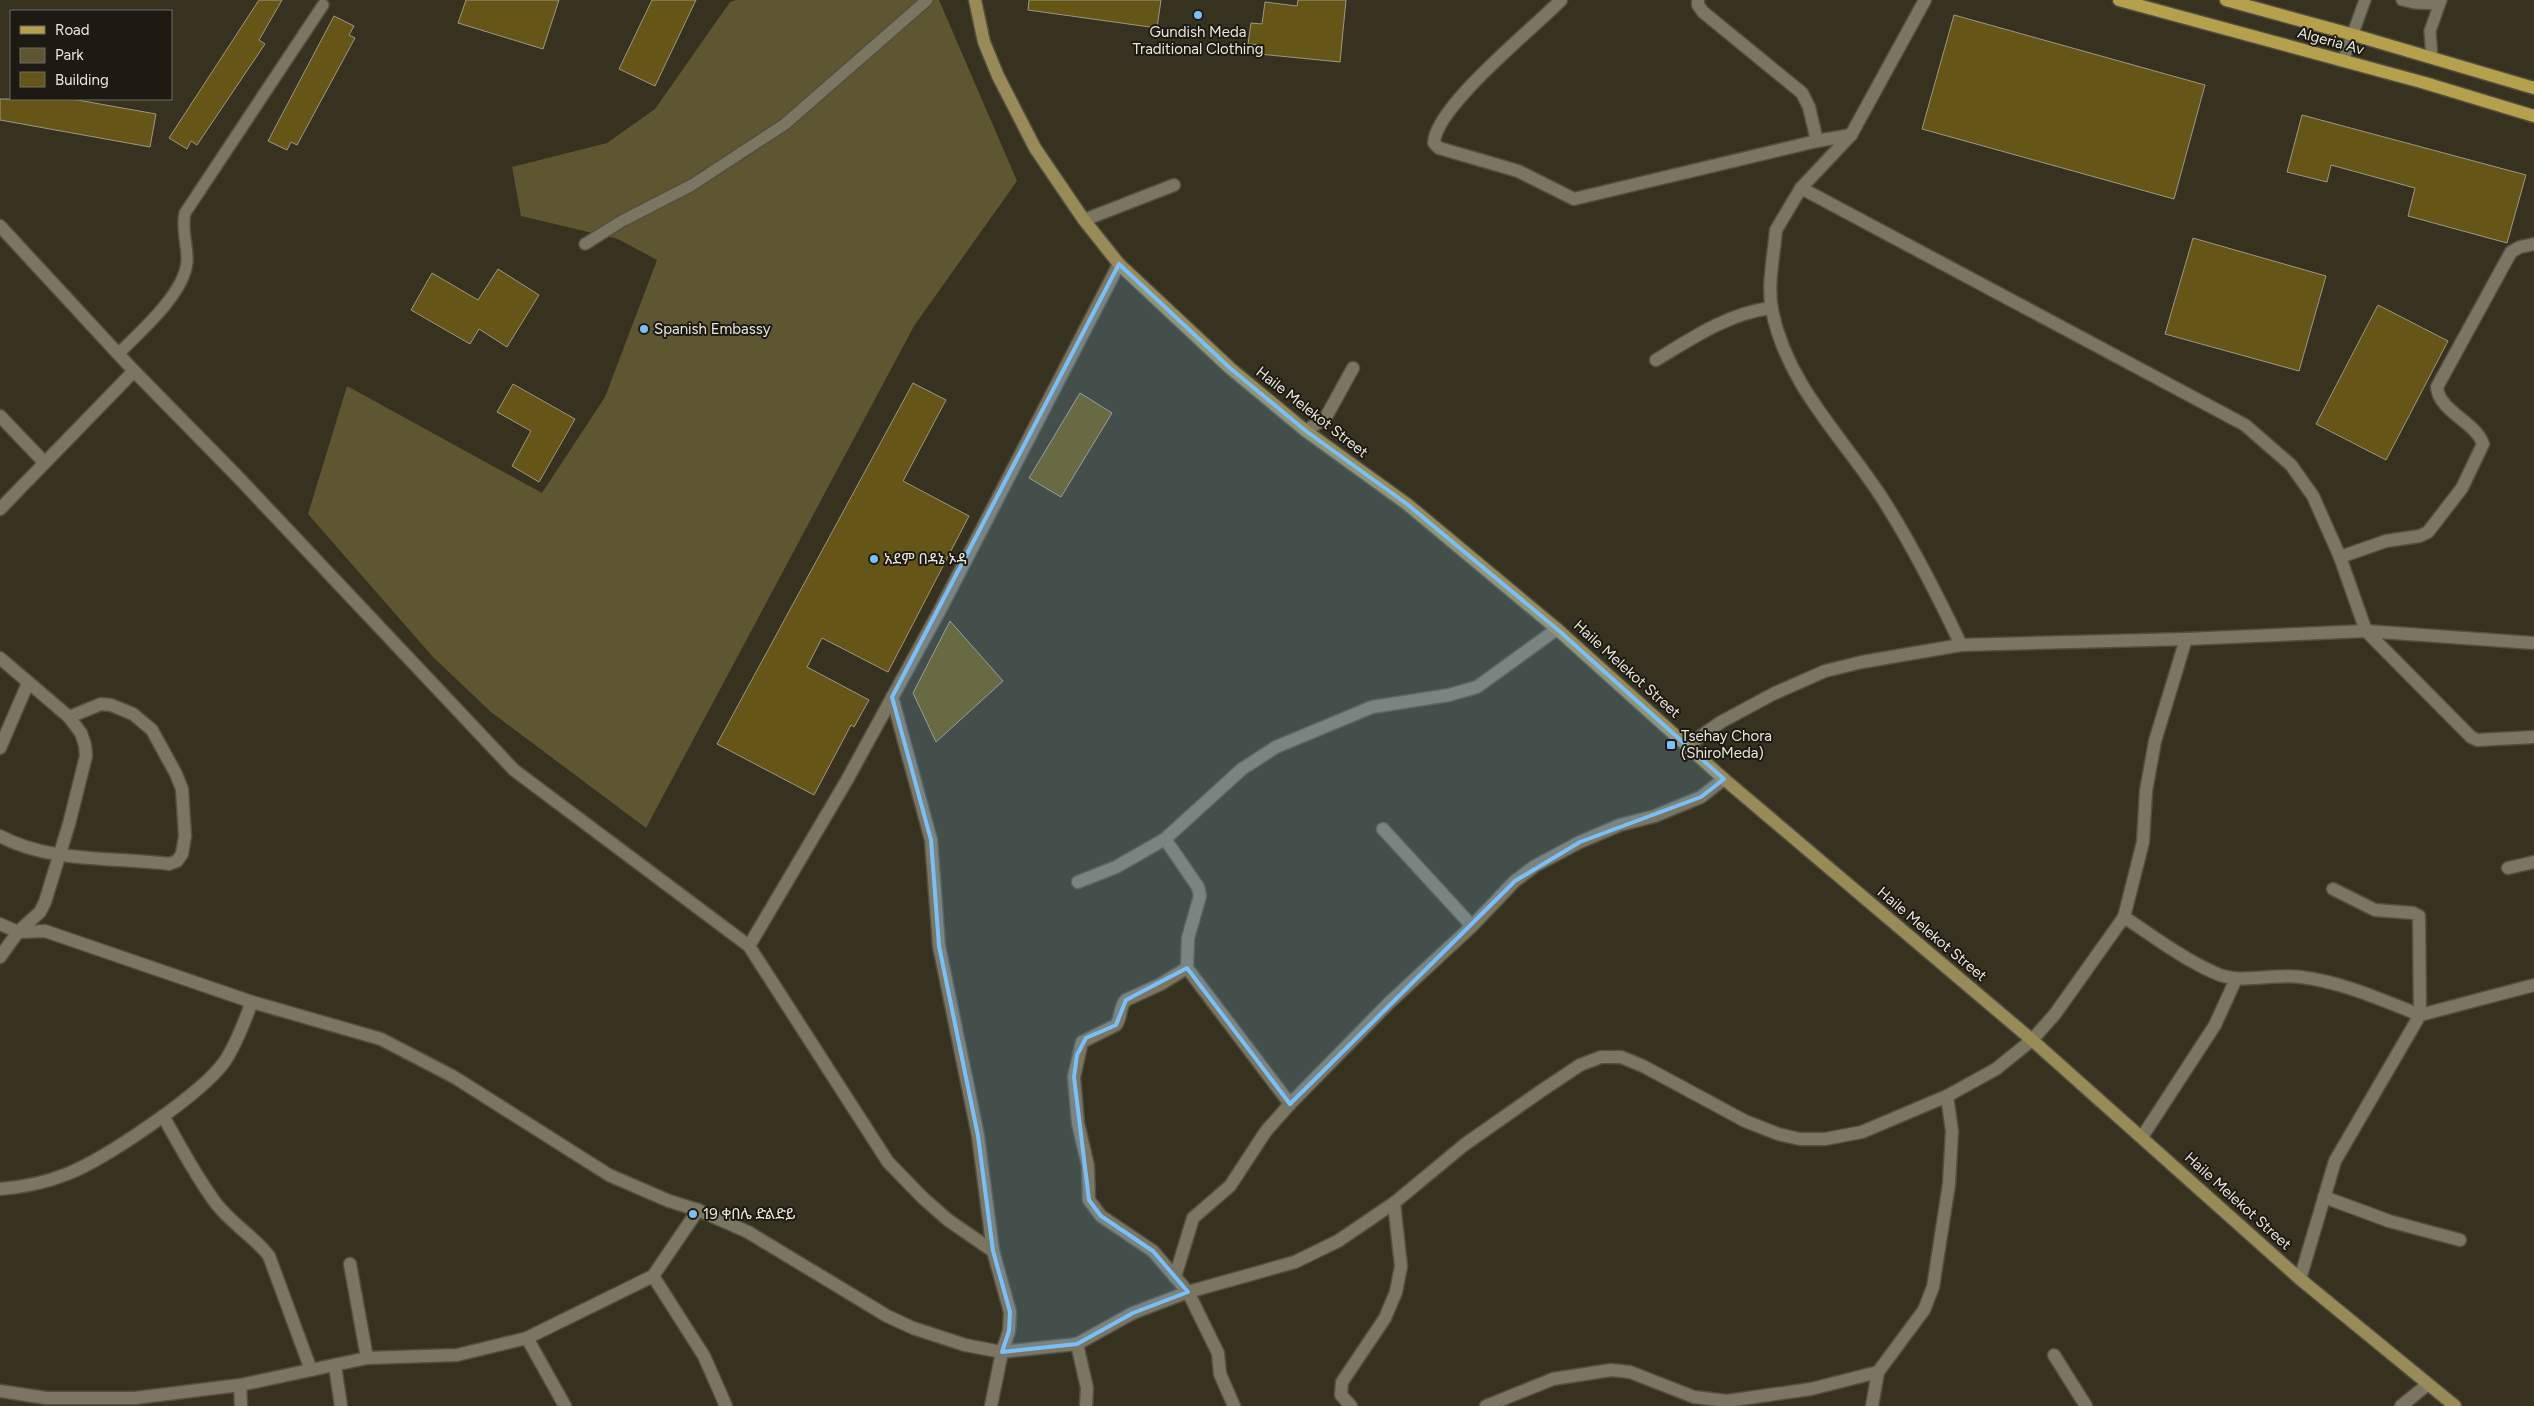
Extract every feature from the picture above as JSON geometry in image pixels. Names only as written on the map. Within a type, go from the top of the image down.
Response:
[{"type":"main road","name":"Haile Melekot Street","points":[[975,0],[984,42],[998,76],[1035,148],[1084,220],[1119,264],[1230,368],[1306,431],[1407,504],[1557,629],[1724,779],[2032,1040],[2300,1279],[2427,1385],[2456,1406]]},
{"type":"main road","name":"Algeria Av","points":[[2119,0],[2425,82],[2534,116]]},
{"type":"main road","name":"Algeria Av","points":[[2226,0],[2354,35],[2534,88]]},
{"type":"street","points":[[1561,0],[1459,99],[1439,126],[1434,138],[1434,143],[1439,148],[1518,172],[1574,199],[1817,141],[1851,135]]},
{"type":"street","points":[[1698,0],[1698,6],[1703,12],[1802,93],[1809,106],[1817,141]]},
{"type":"street","points":[[1925,0],[1851,135],[1801,188],[1776,230],[1771,308],[1794,374],[1813,405],[1851,453],[1884,502],[1931,583],[1960,645]]},
{"type":"street","points":[[1084,220],[1174,185]]},
{"type":"street","points":[[1801,188],[2245,425],[2291,465],[2313,496],[2340,557],[2366,631],[2471,737],[2477,740],[2534,737]]},
{"type":"street","points":[[0,226],[134,371],[237,476],[514,770],[749,946],[888,1162],[923,1198],[948,1220],[993,1250]]},
{"type":"street","points":[[2340,557],[2386,541],[2420,536],[2428,532],[2462,488],[2483,444],[2480,435],[2439,397],[2437,387],[2511,252],[2520,247],[2534,244]]},
{"type":"street","points":[[749,946],[847,780],[941,608],[1119,264]]},
{"type":"street","points":[[1656,360],[1699,334],[1741,314],[1771,308]]},
{"type":"street","points":[[1306,431],[1326,417],[1353,368]]},
{"type":"street","points":[[0,509],[134,371]]},
{"type":"street","points":[[0,416],[44,462]]},
{"type":"street","points":[[1078,882],[1116,867],[1165,839],[1242,769],[1276,747],[1372,707],[1449,695],[1477,687],[1557,629]]},
{"type":"street","points":[[1687,746],[1721,722],[1773,694],[1825,671],[1862,662],[1960,645],[2186,639],[2366,631],[2534,643]]},
{"type":"street","points":[[0,924],[18,932],[45,931],[252,1002],[381,1039],[454,1077],[609,1174],[669,1201],[698,1210],[748,1232],[888,1316],[913,1328],[965,1345],[1002,1352],[1077,1344],[1133,1313],[1188,1292],[1295,1262],[1338,1241],[1394,1203],[1464,1145],[1580,1065],[1601,1057],[1621,1057],[1643,1066],[1746,1121],[1778,1134],[1800,1139],[1825,1139],[1862,1132],[1947,1096],[1996,1070],[2032,1040],[2055,1014],[2124,917],[2143,842],[2146,791],[2155,741],[2186,639]]},
{"type":"street","points":[[0,658],[69,717],[81,733],[86,756],[69,824],[42,907],[18,932],[0,957]]},
{"type":"street","points":[[0,748],[28,682]]},
{"type":"street","points":[[892,697],[931,840],[939,946],[978,1136],[993,1250],[1010,1312],[1009,1331],[1002,1352],[991,1406]]},
{"type":"street","points":[[0,836],[22,846],[59,854],[169,864],[177,860],[182,854],[185,836],[182,789],[152,730],[133,714],[111,705],[101,704],[69,717]]},
{"type":"street","points":[[1175,1277],[1193,1218],[1230,1186],[1266,1131],[1389,1003],[1472,926],[1515,881],[1535,866],[1580,842],[1620,825],[1655,816],[1701,797],[1724,779]]},
{"type":"street","points":[[1383,829],[1472,926]]},
{"type":"street","points":[[1165,839],[1198,887],[1200,896],[1188,938],[1187,968],[1290,1104]]},
{"type":"street","points":[[2508,868],[2534,862]]},
{"type":"street","points":[[2300,1279],[2334,1161],[2420,1015],[2419,916],[2375,910],[2333,889]]},
{"type":"street","points":[[2124,917],[2215,973],[2236,979],[2255,976],[2301,976],[2361,992],[2420,1015],[2534,985]]},
{"type":"street","points":[[1187,968],[1161,984],[1126,1000],[1122,1004],[1119,1021],[1116,1025],[1082,1042],[1074,1077],[1078,1123],[1088,1166],[1089,1200],[1101,1216],[1153,1251],[1188,1292],[1218,1353],[1220,1374],[1234,1406]]},
{"type":"street","points":[[2142,1137],[2215,1025],[2236,979]]},
{"type":"street","points":[[0,1190],[31,1186],[67,1174],[103,1156],[162,1116],[209,1079],[224,1062],[234,1045],[252,1002]]},
{"type":"street","points":[[1872,1406],[1878,1372],[1924,1310],[1933,1287],[1949,1184],[1952,1131],[1947,1096]]},
{"type":"street","points":[[162,1116],[214,1202],[233,1224],[263,1248],[269,1256],[311,1370]]},
{"type":"street","points":[[2324,1197],[2390,1221],[2460,1240]]},
{"type":"street","points":[[1351,1406],[1342,1395],[1342,1382],[1385,1318],[1398,1284],[1401,1266],[1394,1203]]},
{"type":"street","points":[[0,1391],[46,1398],[95,1402],[136,1402],[240,1385],[367,1358],[457,1355],[527,1338],[653,1276],[698,1210]]},
{"type":"street","points":[[350,1264],[367,1358]]},
{"type":"street","points":[[653,1276],[704,1356],[726,1406]]},
{"type":"street","points":[[527,1338],[565,1406]]},
{"type":"street","points":[[1077,1344],[1087,1388],[1086,1406]]},
{"type":"street","points":[[2054,1355],[2086,1406]]},
{"type":"street","points":[[335,1366],[342,1406]]},
{"type":"street","points":[[1486,1406],[1552,1379],[1610,1370],[1630,1372],[1694,1397],[1727,1401],[1811,1389],[1878,1372]]},
{"type":"street","points":[[240,1385],[241,1406]]},
{"type":"street","points":[[2402,1406],[2427,1385]]},
{"type":"lane","points":[[585,244],[622,221],[692,185],[785,124],[927,0]]},
{"type":"lane","points":[[2343,61],[2354,35],[2365,0]]},
{"type":"lane","points":[[2402,0],[2414,3],[2440,2],[2430,31],[2432,58]]},
{"type":"lane","points":[[118,354],[178,287],[185,273],[187,260],[183,221],[185,213],[323,5]]},
{"type":"highlighted area","points":[[1119,264],[1230,368],[1306,431],[1407,504],[1557,629],[1724,779],[1701,797],[1580,842],[1515,881],[1290,1104],[1187,968],[1126,1000],[1116,1025],[1086,1038],[1077,1055],[1074,1077],[1089,1200],[1101,1216],[1153,1251],[1188,1292],[1133,1313],[1077,1344],[1002,1352],[1009,1331],[1010,1312],[993,1251],[978,1136],[939,946],[931,840],[892,697]]},
{"type":"green space","points":[[736,0],[939,0],[1017,181],[914,326],[646,828],[491,712],[433,657],[308,514],[347,386],[542,493],[605,397],[657,260],[618,239],[521,216],[512,167],[607,143],[655,109],[730,2]]},
{"type":"building","points":[[259,0],[282,0],[259,40],[265,44],[197,145],[191,141],[187,149],[169,138]]},
{"type":"building","points":[[466,0],[559,0],[543,49],[458,23]]},
{"type":"building","points":[[652,0],[696,0],[655,86],[619,69]]},
{"type":"building","points":[[1029,0],[1161,0],[1157,28],[1028,10]]},
{"type":"building","points":[[1298,0],[1346,0],[1340,62],[1259,54],[1260,45],[1248,44],[1251,23],[1262,24],[1265,2],[1297,6]]},
{"type":"building","points":[[1954,15],[2205,85],[2174,199],[1922,129]]},
{"type":"building","points":[[334,16],[354,26],[349,35],[355,38],[297,145],[291,142],[287,150],[268,141]]},
{"type":"building","points":[[0,99],[78,100],[156,114],[150,147],[0,120]]},
{"type":"building","points":[[2302,115],[2526,175],[2507,243],[2408,216],[2415,188],[2331,165],[2327,182],[2287,172]]},
{"type":"building","points":[[2193,238],[2326,276],[2299,371],[2165,334]]},
{"type":"building","points":[[498,269],[539,295],[507,347],[479,329],[470,344],[411,310],[432,273],[478,300]]},
{"type":"building","points":[[2378,305],[2448,341],[2386,460],[2316,424]]},
{"type":"building","points":[[913,383],[946,400],[903,481],[969,516],[888,672],[822,638],[807,667],[869,700],[854,727],[851,725],[814,795],[717,744]]},
{"type":"building","points":[[513,384],[575,419],[539,482],[512,466],[531,431],[497,412]]},
{"type":"building","points":[[1080,393],[1112,413],[1061,497],[1029,478]]},
{"type":"building","points":[[950,621],[1003,681],[936,742],[913,693]]},
{"type":"place","name":"Gundish Meda Traditional Clothing","points":[[1198,15]]},
{"type":"place","name":"Spanish Embassy","points":[[644,329]]},
{"type":"place","name":"አደም በዳኔ ኦዳ","points":[[874,559]]},
{"type":"place","name":"Tsehay Chora (ShiroMeda)","points":[[1671,745]]},
{"type":"place","name":"19 ቀበሌ ድልድይ","points":[[693,1214]]}]
